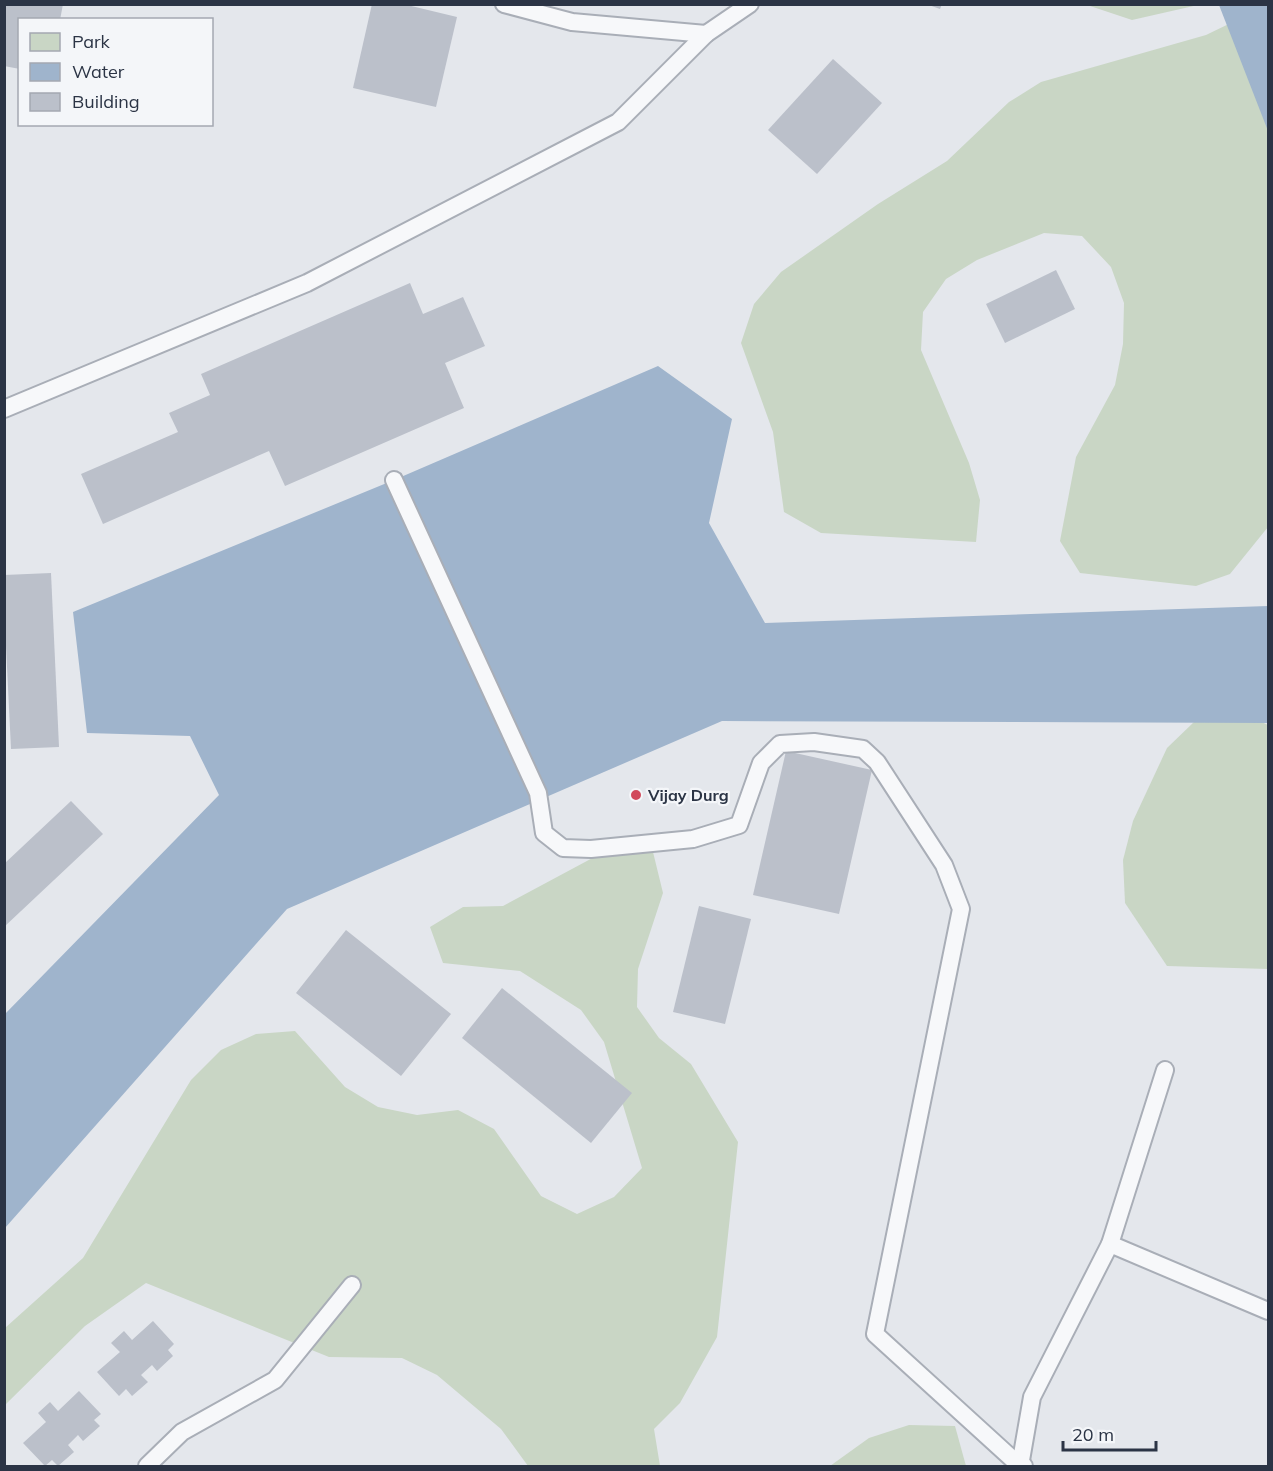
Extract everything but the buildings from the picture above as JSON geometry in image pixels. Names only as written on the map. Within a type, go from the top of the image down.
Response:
[{"type":"lane","points":[[504,4],[572,22],[706,34]]},
{"type":"lane","points":[[4,409],[308,283],[618,122],[706,34],[750,4]]},
{"type":"lane","points":[[394,480],[538,793],[544,833],[563,848],[591,849],[693,839],[739,825],[761,764],[780,744],[814,742],[863,749],[877,762],[944,865],[961,909],[875,1334],[1022,1466]]},
{"type":"lane","points":[[1022,1466],[1032,1397],[1110,1244],[1165,1070]]},
{"type":"lane","points":[[1110,1244],[1269,1311]]},
{"type":"lane","points":[[147,1467],[182,1432],[275,1380],[352,1285]]},
{"type":"green space","points":[[1087,5],[1198,5],[1132,20]]},
{"type":"green space","points":[[1268,5],[1268,527],[1230,574],[1196,586],[1080,573],[1060,541],[1076,457],[1115,385],[1123,344],[1124,303],[1111,267],[1082,236],[1044,233],[977,260],[946,279],[923,312],[921,350],[969,463],[980,500],[976,542],[821,533],[784,512],[773,432],[741,343],[754,304],[781,272],[878,204],[947,161],[1009,102],[1041,82],[1206,35]]},
{"type":"green space","points":[[1229,707],[1268,725],[1268,969],[1167,966],[1125,903],[1123,860],[1133,821],[1167,748],[1194,722]]},
{"type":"green space","points":[[613,847],[653,852],[663,893],[638,969],[637,1007],[659,1038],[691,1064],[738,1142],[717,1337],[680,1403],[654,1429],[660,1466],[528,1466],[501,1429],[437,1375],[402,1358],[329,1357],[146,1283],[85,1326],[5,1405],[5,1328],[83,1258],[191,1080],[221,1050],[256,1034],[295,1031],[345,1087],[378,1107],[417,1115],[458,1110],[494,1129],[541,1196],[577,1214],[614,1197],[642,1168],[604,1042],[581,1010],[520,971],[443,963],[430,927],[463,907],[503,906]]},
{"type":"green space","points":[[909,1425],[955,1426],[966,1466],[830,1466],[869,1438]]},
{"type":"water","points":[[1219,5],[1268,5],[1268,131]]},
{"type":"water","points":[[658,366],[732,419],[709,523],[765,623],[1268,606],[1268,723],[722,721],[287,909],[5,1228],[5,1014],[219,795],[190,736],[87,733],[73,612],[394,480]]},
{"type":"place","name":"Vijay Durg","points":[[636,795]]}]
